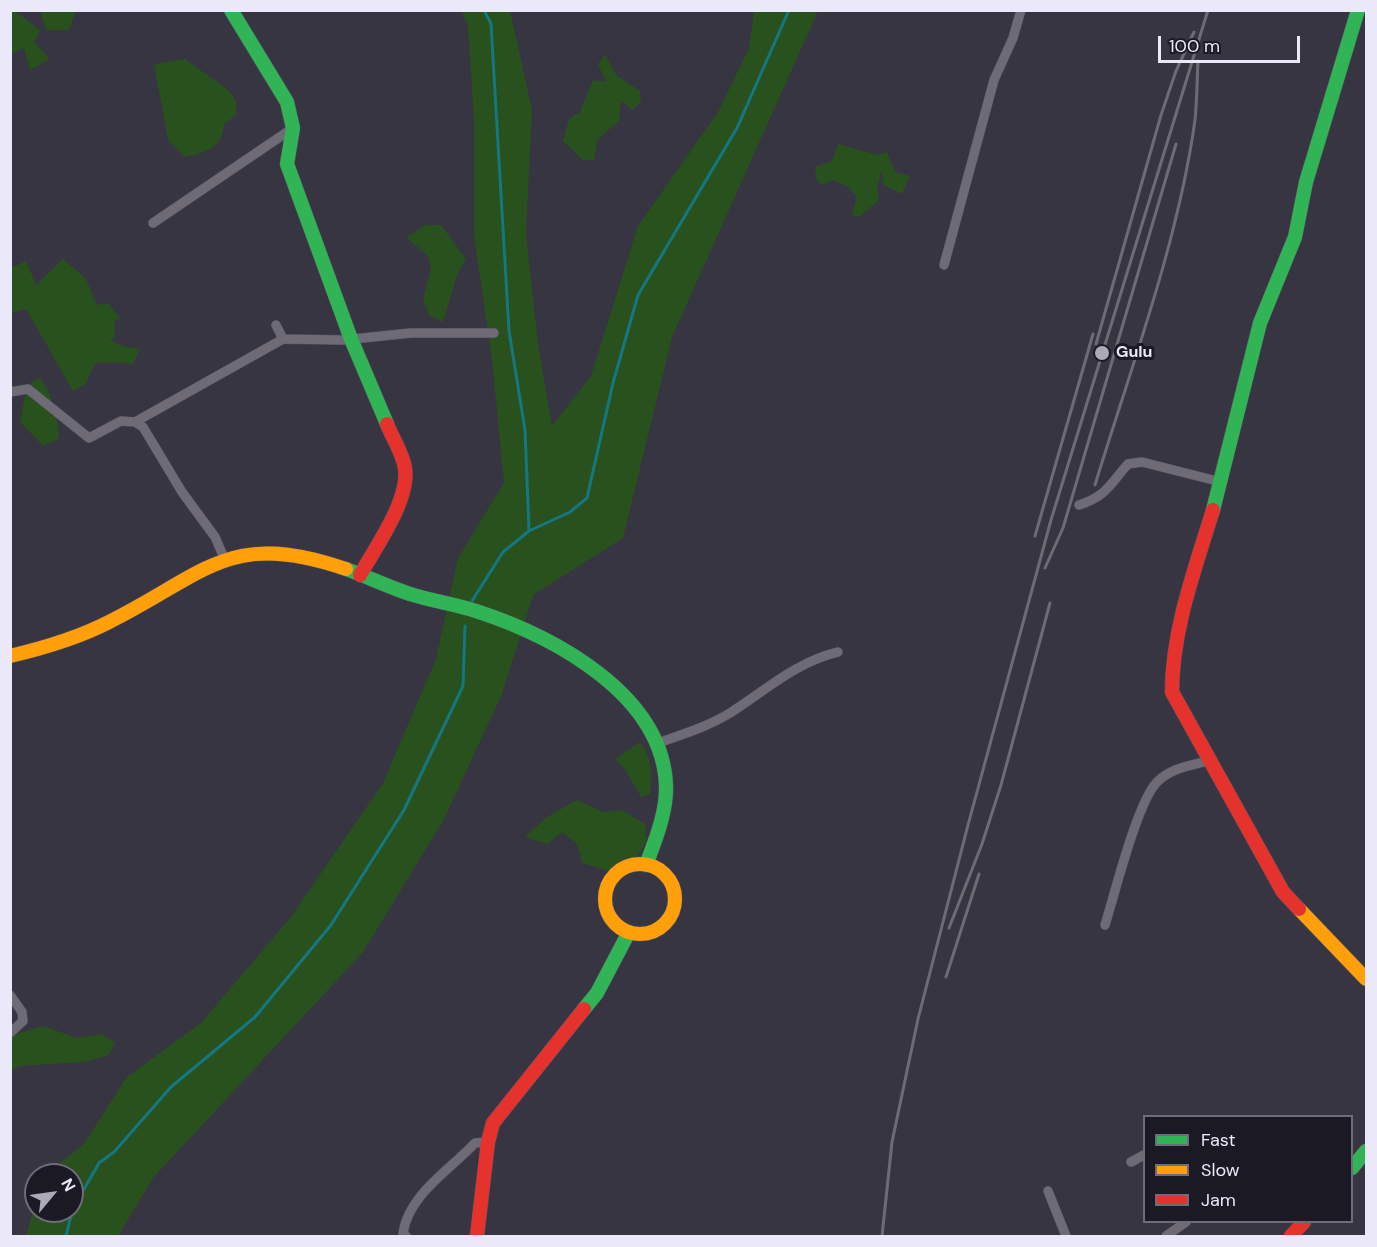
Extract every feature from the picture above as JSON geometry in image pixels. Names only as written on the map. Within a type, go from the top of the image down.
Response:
[{"type":"street","points":[[231,10],[246,31],[287,102],[293,128],[287,164],[351,339],[405,468],[401,496],[388,526],[360,575]]},
{"type":"street","points":[[944,265],[994,81],[1013,38],[1021,10]]},
{"type":"street","points":[[1358,10],[1306,182],[1295,237],[1260,323],[1221,482],[1186,597],[1172,668],[1172,692],[1208,761],[1290,902],[1366,979]]},
{"type":"street","points":[[153,223],[293,128]]},
{"type":"street","points":[[276,325],[283,339]]},
{"type":"street","points":[[135,422],[283,339],[351,339],[411,333],[494,333]]},
{"type":"street","points":[[10,392],[28,389],[90,438],[121,421],[135,422],[143,427],[182,492],[206,524],[225,560]]},
{"type":"street","points":[[1079,506],[1094,501],[1108,491],[1128,464],[1142,462],[1221,482]]},
{"type":"street","points":[[10,656],[47,647],[81,634],[119,617],[176,582],[225,560],[253,552],[276,552],[312,559],[400,590],[485,614],[545,639],[626,695],[648,722],[663,756],[666,786],[662,813],[646,865]]},
{"type":"street","points":[[658,743],[709,724],[786,674],[818,657],[838,652]]},
{"type":"street","points":[[1105,924],[1132,838],[1157,782],[1175,769],[1208,761]]},
{"type":"street","points":[[638,864],[646,865],[656,868],[670,880],[675,898],[671,915],[659,929],[641,934],[628,932],[610,918],[604,900],[608,882],[621,869],[638,864]]},
{"type":"street","points":[[477,1236],[488,1142],[493,1123],[597,993],[628,932]]},
{"type":"street","points":[[10,995],[21,1012],[23,1021],[10,1034]]},
{"type":"street","points":[[406,1236],[403,1233],[405,1220],[411,1205],[475,1143],[488,1142]]},
{"type":"street","points":[[1353,1167],[1366,1151]]},
{"type":"street","points":[[1131,1162],[1143,1156]]},
{"type":"street","points":[[1048,1191],[1066,1236]]},
{"type":"street","points":[[1166,1236],[1183,1223]]},
{"type":"street","points":[[1291,1236],[1302,1223]]},
{"type":"green space","points":[[43,10],[76,11],[69,30],[46,30],[41,14]]},
{"type":"green space","points":[[15,11],[40,30],[34,42],[50,59],[30,70],[24,48],[11,54],[11,12]]},
{"type":"green space","points":[[462,11],[510,11],[532,110],[526,234],[538,344],[552,426],[591,376],[638,226],[718,112],[749,48],[754,11],[818,11],[672,337],[623,538],[533,595],[502,694],[443,821],[363,952],[153,1178],[118,1236],[26,1236],[30,1223],[84,1223],[84,1163],[60,1163],[83,1145],[127,1077],[201,1023],[291,917],[383,783],[436,659],[458,558],[504,483],[492,359],[474,236],[474,119],[468,27]]},
{"type":"green space","points":[[605,54],[616,75],[640,91],[641,102],[633,110],[621,101],[619,121],[598,139],[594,160],[583,160],[563,141],[569,119],[580,112],[593,80],[606,82],[598,64]]},
{"type":"green space","points":[[185,59],[228,90],[236,100],[236,115],[224,124],[220,139],[212,148],[185,157],[168,140],[154,64]]},
{"type":"green space","points":[[838,144],[878,155],[887,152],[895,172],[910,176],[902,194],[884,185],[881,171],[877,189],[879,200],[859,217],[852,215],[857,197],[848,187],[833,180],[822,185],[815,178],[816,166],[832,161]]},
{"type":"green space","points":[[426,225],[441,225],[466,259],[457,275],[443,322],[429,315],[423,300],[431,268],[428,256],[406,237]]},
{"type":"green space","points":[[63,259],[86,279],[97,305],[108,303],[120,318],[114,322],[115,337],[110,340],[123,346],[140,349],[132,365],[96,362],[85,384],[73,391],[26,309],[11,313],[11,268],[26,261],[36,285]]},
{"type":"green space","points":[[39,378],[51,397],[59,431],[59,438],[43,446],[20,422],[27,385]]},
{"type":"green space","points":[[640,742],[647,754],[651,773],[650,794],[641,797],[624,768],[615,759]]},
{"type":"green space","points":[[577,800],[603,812],[622,810],[645,824],[646,841],[627,876],[582,863],[577,844],[562,832],[547,844],[525,837],[547,817]]},
{"type":"green space","points":[[43,1026],[77,1038],[101,1034],[115,1042],[109,1055],[83,1062],[19,1066],[11,1071],[11,1036]]},
{"type":"waterway","points":[[484,10],[491,24],[509,331],[525,430],[529,530]]},
{"type":"waterway","points":[[472,601],[503,552],[529,531],[570,512],[587,498],[613,383],[638,295],[737,128],[789,10]]},
{"type":"waterway","points":[[84,1189],[99,1163],[114,1152],[171,1087],[255,1017],[331,925],[404,810],[463,686],[465,626]]},
{"type":"waterway","points":[[66,1236],[69,1223]]},
{"type":"railway","points":[[882,1236],[892,1142],[918,1019],[968,825],[1051,520],[1208,10]]},
{"type":"railway","points":[[1096,344],[1161,115],[1176,71],[1194,32]]},
{"type":"railway","points":[[1095,485],[1152,304],[1177,212],[1195,120],[1198,61]]},
{"type":"railway","points":[[1045,568],[1063,528],[1176,144]]},
{"type":"railway","points":[[1035,536],[1093,334]]},
{"type":"railway","points":[[949,928],[982,844],[1001,785],[1050,603]]},
{"type":"railway","points":[[946,977],[979,874]]},
{"type":"traffic: fast","points":[[231,10],[287,102],[293,128],[287,164],[351,339],[387,424]]},
{"type":"traffic: fast","points":[[1213,510],[1260,323],[1295,237],[1306,182],[1358,10]]},
{"type":"traffic: fast","points":[[346,569],[410,594],[476,611],[538,636],[599,673],[625,697],[646,723],[660,753],[666,786],[657,836],[646,865]]},
{"type":"traffic: fast","points":[[584,1009],[597,993],[629,932]]},
{"type":"traffic: fast","points":[[1353,1167],[1366,1151]]},
{"type":"traffic: slow","points":[[10,656],[85,633],[143,604],[196,573],[220,562],[245,555],[273,554],[306,558],[346,569]]},
{"type":"traffic: slow","points":[[640,864],[659,870],[669,880],[675,899],[669,918],[659,928],[640,934],[621,928],[611,918],[605,899],[611,880],[621,870],[640,864]]},
{"type":"traffic: slow","points":[[1299,909],[1366,979]]},
{"type":"traffic: jam","points":[[360,575],[397,509],[405,481],[404,463],[387,424]]},
{"type":"traffic: jam","points":[[1213,510],[1180,623],[1172,692],[1283,892],[1299,909]]},
{"type":"traffic: jam","points":[[477,1236],[488,1142],[493,1123],[584,1009]]},
{"type":"traffic: jam","points":[[1291,1236],[1303,1223]]},
{"type":"place","name":"Gulu","points":[[1102,353]]}]
